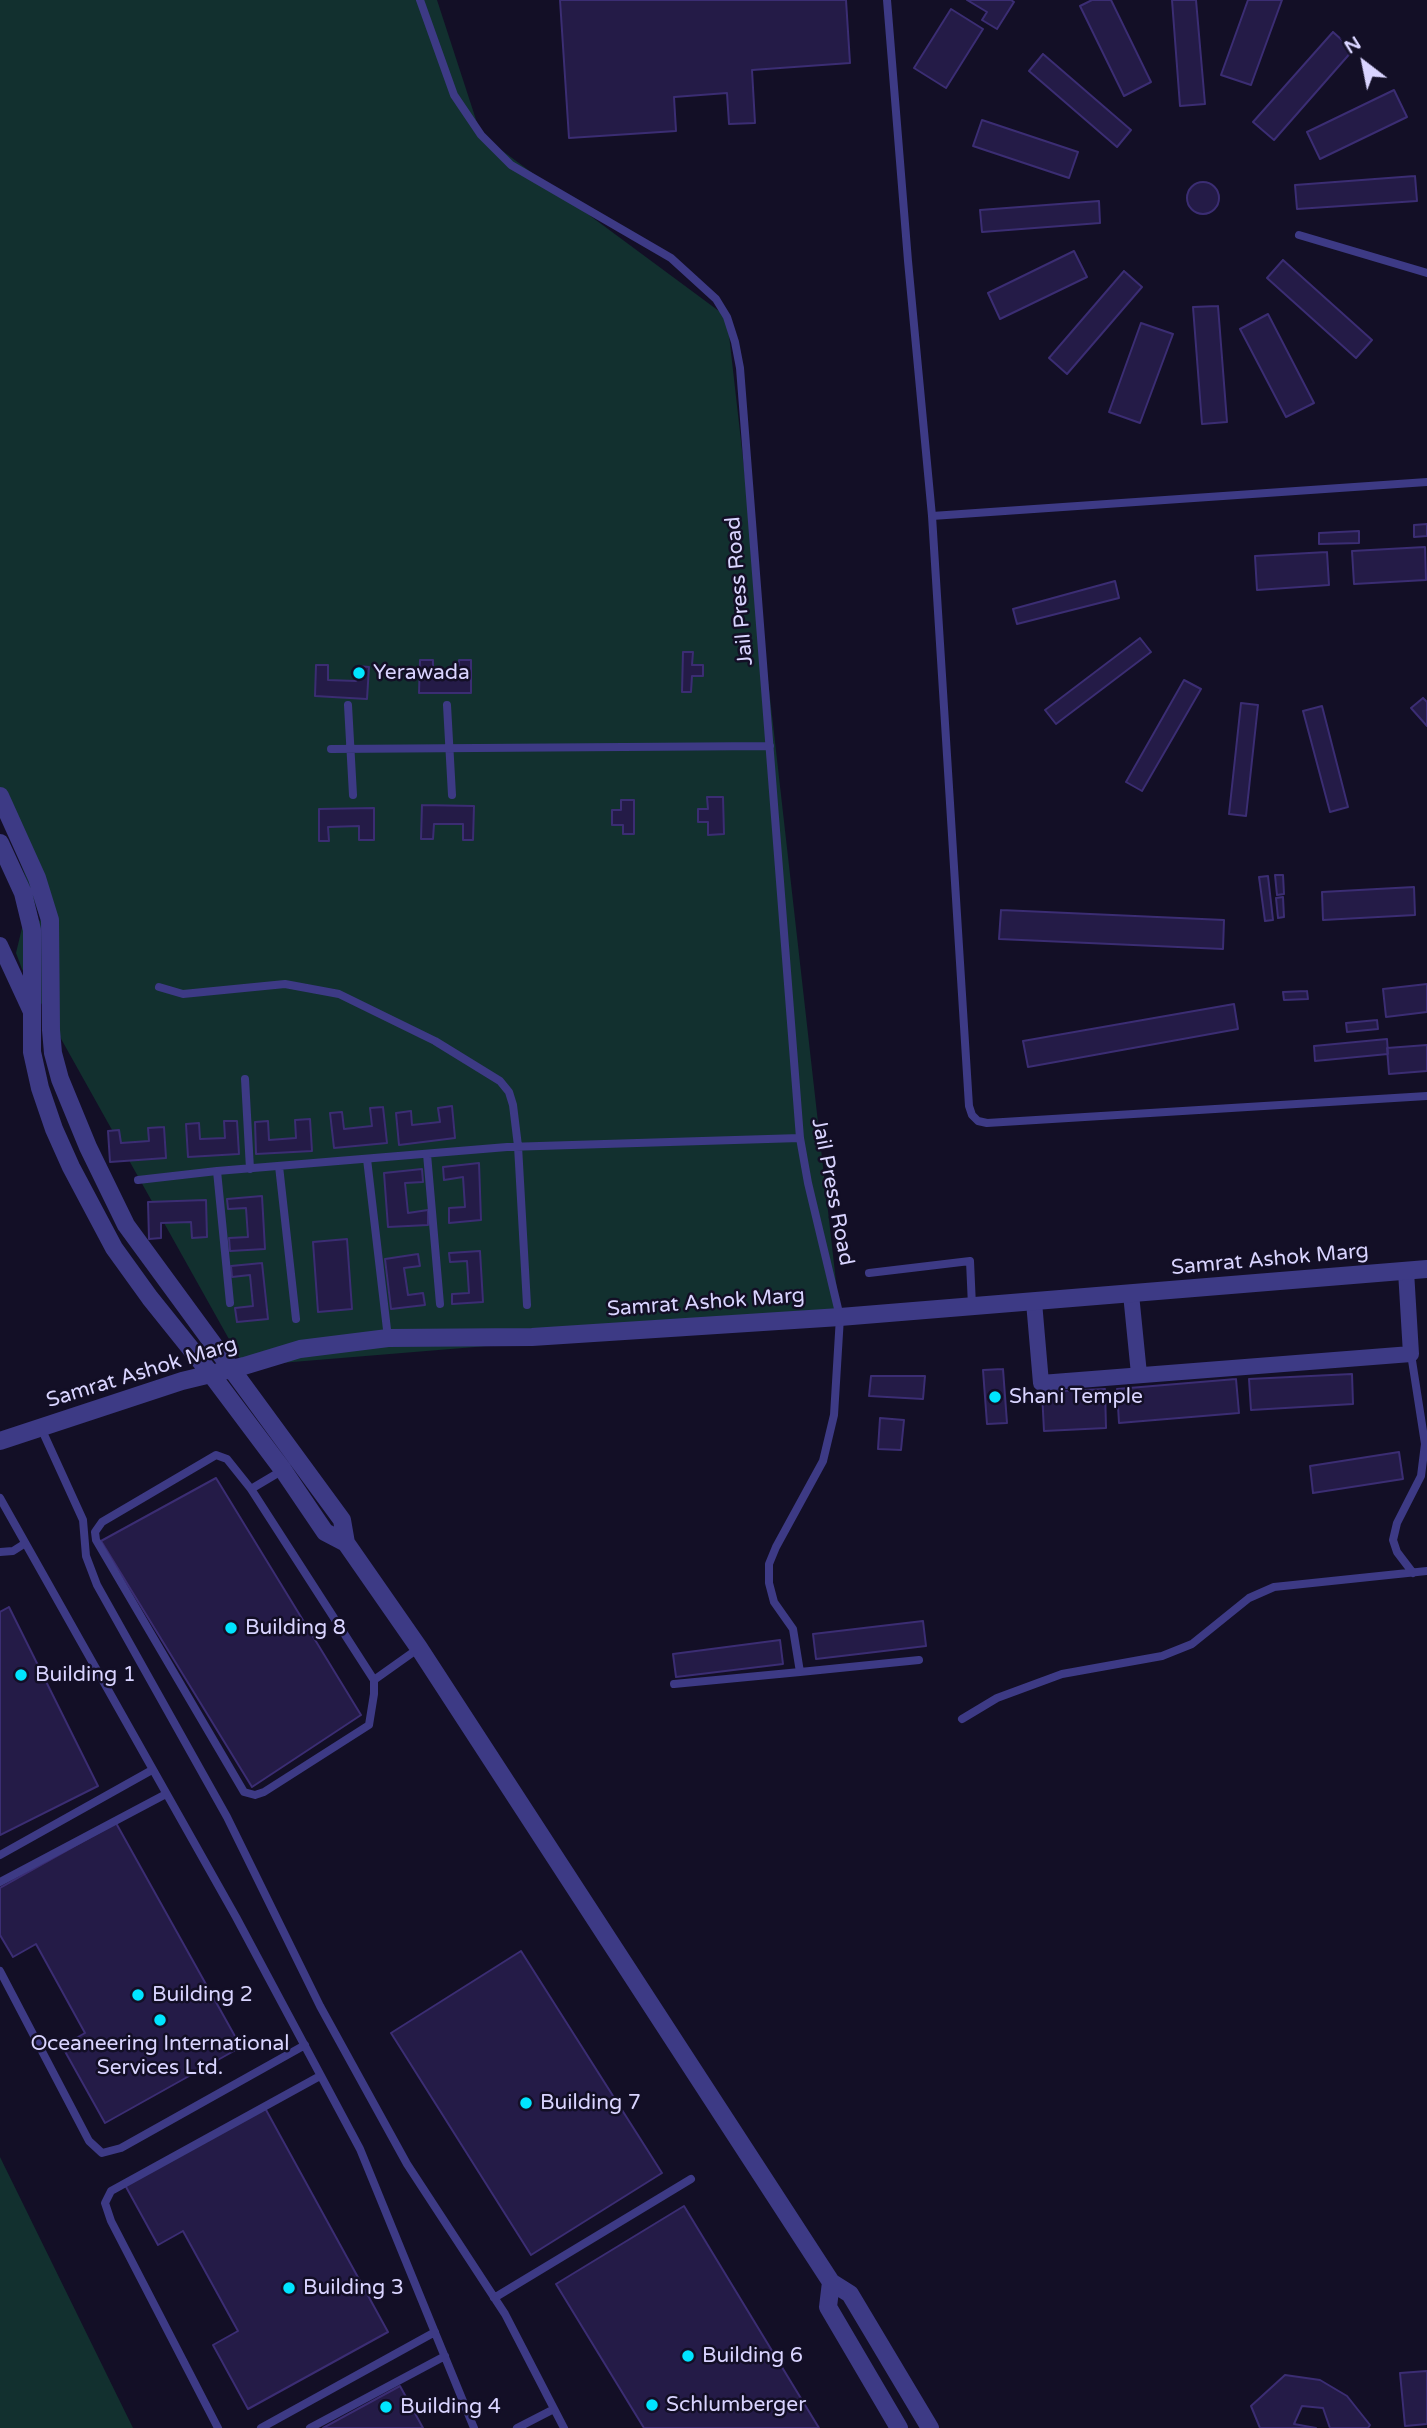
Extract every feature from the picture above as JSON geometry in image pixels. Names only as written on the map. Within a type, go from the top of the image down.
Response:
[{"type":"street","points":[[0,796],[37,878],[50,920],[51,1030],[53,1053],[60,1079],[88,1147],[126,1225],[342,1520],[346,1543],[419,1647],[831,2283],[850,2294],[930,2428]]},
{"type":"street","points":[[0,843],[23,893],[32,930],[32,1052],[40,1088],[71,1167],[114,1248],[283,1470],[325,1532],[346,1543]]},
{"type":"street","points":[[0,946],[32,1013]]},
{"type":"street","name":"Samrat Ashok Marg","points":[[0,1441],[182,1381],[300,1349],[388,1338],[532,1337],[840,1317],[1427,1269]]},
{"type":"street","points":[[1034,1302],[1041,1383],[1411,1354],[1406,1271]]},
{"type":"street","points":[[1131,1294],[1139,1374]]},
{"type":"street","points":[[831,2283],[828,2307],[899,2428]]},
{"type":"street","points":[[887,2407],[911,2395]]},
{"type":"lane","name":"Jail Press Road","points":[[420,0],[454,95],[481,135],[511,165],[671,258],[716,299],[727,317],[735,342],[740,368],[771,746],[800,1138],[840,1317],[834,1415],[822,1461],[769,1564],[769,1583],[774,1602],[793,1629],[800,1672]]},
{"type":"lane","points":[[887,0],[932,516],[969,1106],[972,1115],[978,1121],[987,1123],[1427,1096]]},
{"type":"lane","points":[[1299,235],[1427,273]]},
{"type":"lane","points":[[932,516],[1427,482]]},
{"type":"lane","points":[[348,705],[353,794]]},
{"type":"lane","points":[[447,705],[452,794]]},
{"type":"lane","points":[[331,749],[771,746]]},
{"type":"lane","points":[[159,987],[183,994],[285,984],[339,994],[435,1041],[500,1081],[509,1092],[513,1105],[518,1146],[527,1306]]},
{"type":"lane","points":[[245,1079],[250,1169]]},
{"type":"lane","points":[[138,1180],[518,1146],[800,1138]]},
{"type":"lane","points":[[427,1154],[440,1304]]},
{"type":"lane","points":[[367,1159],[388,1338]]},
{"type":"lane","points":[[279,1166],[296,1319]]},
{"type":"lane","points":[[217,1171],[230,1303]]},
{"type":"lane","points":[[869,1273],[971,1261],[972,1307]]},
{"type":"lane","points":[[1411,1354],[1425,1444],[1421,1475],[1397,1523],[1393,1540],[1397,1552],[1413,1573]]},
{"type":"lane","points":[[41,1427],[83,1520],[86,1556],[97,1585],[227,1817],[320,2006],[407,2164],[494,2298],[564,2428]]},
{"type":"lane","points":[[216,1455],[227,1459],[251,1489],[374,1680],[369,1725],[264,1792],[255,1795],[244,1792],[96,1540],[95,1532],[102,1522],[216,1455]]},
{"type":"lane","points":[[251,1489],[283,1470]]},
{"type":"lane","points":[[0,1498],[236,1917],[360,2149],[474,2428]]},
{"type":"lane","points":[[0,1552],[3,1554],[13,1551],[24,1544]]},
{"type":"lane","points":[[962,1719],[997,1698],[1062,1674],[1162,1656],[1192,1644],[1249,1598],[1274,1587],[1427,1571]]},
{"type":"lane","points":[[374,1680],[419,1647]]},
{"type":"lane","points":[[674,1684],[919,1660]]},
{"type":"lane","points":[[0,1855],[152,1770]]},
{"type":"lane","points":[[0,1882],[166,1794]]},
{"type":"lane","points":[[0,1970],[89,2141],[102,2153],[121,2148],[304,2045]]},
{"type":"lane","points":[[219,2428],[111,2221],[105,2203],[111,2191],[320,2076]]},
{"type":"lane","points":[[494,2298],[691,2179]]},
{"type":"lane","points":[[261,2428],[435,2332]]},
{"type":"lane","points":[[310,2428],[444,2356]]},
{"type":"lane","points":[[517,2428],[554,2409]]},
{"type":"green space","points":[[0,0],[437,0],[481,135],[727,317],[840,1317],[244,1366],[22,969],[16,953],[22,928],[41,920],[0,806]]},
{"type":"green space","points":[[0,2157],[133,2428],[0,2428]]},
{"type":"building","points":[[560,0],[846,0],[850,63],[752,70],[755,123],[729,124],[727,93],[674,97],[676,131],[569,138]]},
{"type":"building","points":[[967,0],[1014,2],[997,29],[982,20],[987,12]]},
{"type":"building","points":[[1092,0],[1111,0],[1151,82],[1124,96],[1080,6]]},
{"type":"building","points":[[1172,0],[1196,0],[1205,104],[1180,106]]},
{"type":"building","points":[[1248,0],[1282,0],[1251,85],[1221,75]]},
{"type":"building","points":[[951,9],[983,29],[946,88],[914,68]]},
{"type":"building","points":[[1333,32],[1353,50],[1274,140],[1253,122]]},
{"type":"building","points":[[1043,54],[1131,130],[1117,147],[1029,71]]},
{"type":"building","points":[[1394,90],[1407,117],[1320,159],[1307,132]]},
{"type":"building","points":[[982,120],[1078,152],[1069,178],[973,146]]},
{"type":"building","points":[[1415,176],[1417,201],[1297,209],[1295,185]]},
{"type":"building","points":[[1203,182],[1214,187],[1219,198],[1214,209],[1203,214],[1192,209],[1187,198],[1192,187]]},
{"type":"building","points":[[1099,201],[1100,223],[982,232],[980,210]]},
{"type":"building","points":[[1074,251],[1087,277],[1000,319],[988,293]]},
{"type":"building","points":[[1283,260],[1372,340],[1356,358],[1267,278]]},
{"type":"building","points":[[1124,271],[1142,287],[1067,374],[1049,358]]},
{"type":"building","points":[[1218,306],[1227,422],[1202,424],[1193,307]]},
{"type":"building","points":[[1268,314],[1314,403],[1286,417],[1240,329]]},
{"type":"building","points":[[1141,323],[1173,334],[1140,423],[1109,412]]},
{"type":"building","points":[[1427,524],[1427,536],[1414,537],[1414,525]]},
{"type":"building","points":[[1359,531],[1359,543],[1319,544],[1319,533]]},
{"type":"building","points":[[1425,547],[1426,580],[1354,584],[1352,551]]},
{"type":"building","points":[[1327,552],[1329,585],[1257,590],[1255,556]]},
{"type":"building","points":[[1115,581],[1119,598],[1017,624],[1013,609]]},
{"type":"building","points":[[1140,638],[1151,652],[1056,724],[1045,710]]},
{"type":"building","points":[[683,652],[693,652],[692,665],[703,665],[703,676],[692,676],[691,692],[682,692]]},
{"type":"building","points":[[420,660],[433,660],[433,675],[458,675],[459,660],[471,660],[471,693],[419,693]]},
{"type":"building","points":[[316,665],[328,665],[328,680],[356,681],[357,666],[369,667],[367,699],[315,696]]},
{"type":"building","points":[[1184,680],[1201,689],[1142,791],[1126,782]]},
{"type":"building","points":[[1423,698],[1427,702],[1427,726],[1411,708]]},
{"type":"building","points":[[1241,703],[1258,705],[1246,816],[1229,814]]},
{"type":"building","points":[[1322,706],[1348,807],[1330,812],[1303,711]]},
{"type":"building","points":[[707,797],[723,797],[724,834],[708,835],[708,822],[698,822],[698,809],[708,809]]},
{"type":"building","points":[[621,800],[634,800],[634,834],[623,834],[623,825],[612,825],[612,810],[621,810]]},
{"type":"building","points":[[422,805],[474,806],[473,840],[463,840],[463,824],[434,824],[433,839],[421,839]]},
{"type":"building","points":[[374,808],[374,840],[359,840],[359,826],[328,827],[329,841],[319,841],[319,809]]},
{"type":"building","points":[[1275,875],[1283,875],[1284,894],[1277,895]]},
{"type":"building","points":[[1268,876],[1273,920],[1265,921],[1259,877]]},
{"type":"building","points":[[1414,887],[1415,915],[1323,920],[1322,892]]},
{"type":"building","points":[[1283,897],[1284,917],[1278,918],[1276,898]]},
{"type":"building","points":[[1001,910],[1224,920],[1223,949],[999,939]]},
{"type":"building","points":[[1427,984],[1427,1012],[1386,1017],[1383,989]]},
{"type":"building","points":[[1307,991],[1308,999],[1284,1000],[1283,992]]},
{"type":"building","points":[[1234,1004],[1238,1029],[1028,1067],[1023,1041]]},
{"type":"building","points":[[1377,1020],[1378,1029],[1347,1032],[1346,1023]]},
{"type":"building","points":[[1387,1039],[1388,1054],[1315,1061],[1314,1046]]},
{"type":"building","points":[[1427,1045],[1427,1071],[1389,1074],[1387,1048]]},
{"type":"building","points":[[452,1106],[455,1138],[399,1145],[396,1113],[411,1111],[412,1125],[440,1122],[438,1108]]},
{"type":"building","points":[[383,1107],[387,1143],[334,1148],[330,1113],[342,1112],[344,1129],[372,1126],[370,1108]]},
{"type":"building","points":[[310,1119],[312,1151],[256,1154],[255,1122],[268,1121],[269,1140],[296,1138],[295,1120]]},
{"type":"building","points":[[224,1121],[237,1121],[239,1154],[188,1157],[186,1124],[199,1123],[200,1139],[225,1138]]},
{"type":"building","points":[[164,1127],[166,1158],[110,1162],[108,1131],[119,1130],[121,1143],[149,1141],[148,1128]]},
{"type":"building","points":[[479,1163],[481,1220],[449,1223],[449,1208],[465,1207],[463,1177],[444,1180],[443,1167]]},
{"type":"building","points":[[422,1169],[423,1182],[405,1183],[408,1213],[428,1210],[428,1225],[388,1227],[384,1173]]},
{"type":"building","points":[[262,1196],[265,1249],[230,1251],[229,1238],[248,1237],[246,1208],[228,1209],[227,1199]]},
{"type":"building","points":[[206,1200],[207,1237],[192,1238],[191,1222],[161,1223],[161,1238],[149,1239],[148,1202]]},
{"type":"building","points":[[347,1239],[352,1309],[318,1312],[313,1242]]},
{"type":"building","points":[[480,1251],[483,1302],[452,1304],[452,1294],[469,1293],[467,1261],[450,1262],[449,1253]]},
{"type":"building","points":[[418,1254],[420,1266],[404,1268],[408,1295],[423,1293],[425,1305],[391,1309],[385,1259]]},
{"type":"building","points":[[262,1263],[268,1319],[237,1322],[235,1308],[253,1306],[250,1275],[232,1277],[231,1266]]},
{"type":"building","name":"Shani Temple","points":[[1003,1369],[1007,1423],[987,1424],[983,1370]]},
{"type":"building","points":[[1352,1374],[1353,1404],[1251,1410],[1249,1379]]},
{"type":"building","points":[[871,1376],[925,1376],[923,1399],[869,1396]]},
{"type":"building","points":[[1236,1379],[1239,1413],[1119,1423],[1117,1389]]},
{"type":"building","points":[[1105,1389],[1106,1428],[1044,1431],[1042,1392]]},
{"type":"building","points":[[880,1418],[904,1420],[901,1450],[878,1449]]},
{"type":"building","points":[[1399,1452],[1403,1479],[1313,1493],[1310,1466]]},
{"type":"building","name":"Building 8","points":[[216,1478],[361,1715],[252,1787],[101,1541]]},
{"type":"building","name":"Building 1","points":[[9,1607],[98,1786],[0,1835],[0,1612]]},
{"type":"building","points":[[923,1621],[926,1646],[816,1659],[813,1634]]},
{"type":"building","points":[[780,1640],[783,1664],[676,1677],[673,1654]]},
{"type":"building","name":"Building 2","points":[[116,1823],[241,2047],[105,2123],[62,2046],[85,2033],[36,1944],[13,1957],[0,1935],[0,1888]]},
{"type":"building","name":"Building 7","points":[[521,1951],[662,2173],[531,2255],[391,2033]]},
{"type":"building","name":"Building 3","points":[[265,2108],[388,2332],[248,2409],[213,2345],[238,2331],[183,2231],[158,2245],[125,2185]]},
{"type":"building","name":"Building 6","points":[[684,2206],[819,2428],[644,2428],[556,2284]]},
{"type":"building","points":[[1427,2371],[1427,2424],[1405,2426],[1400,2373]]},
{"type":"building","points":[[1285,2375],[1320,2380],[1347,2396],[1370,2425],[1368,2428],[1330,2428],[1323,2408],[1302,2406],[1294,2424],[1316,2428],[1260,2428],[1251,2406]]},
{"type":"building","name":"Building 4","points":[[400,2386],[423,2428],[323,2428]]},
{"type":"place","name":"Yerawada","points":[[359,673]]},
{"type":"place","name":"Shani Temple","points":[[995,1397]]},
{"type":"place","name":"Building 8","points":[[231,1628]]},
{"type":"place","name":"Building 1","points":[[21,1675]]},
{"type":"place","name":"Building 2","points":[[138,1995]]},
{"type":"place","name":"Oceaneering International Services Ltd.","points":[[160,2020]]},
{"type":"place","name":"Building 7","points":[[526,2103]]},
{"type":"place","name":"Building 3","points":[[289,2288]]},
{"type":"place","name":"Building 6","points":[[688,2356]]},
{"type":"place","name":"Schlumberger","points":[[652,2405]]},
{"type":"place","name":"Building 4","points":[[386,2407]]}]
